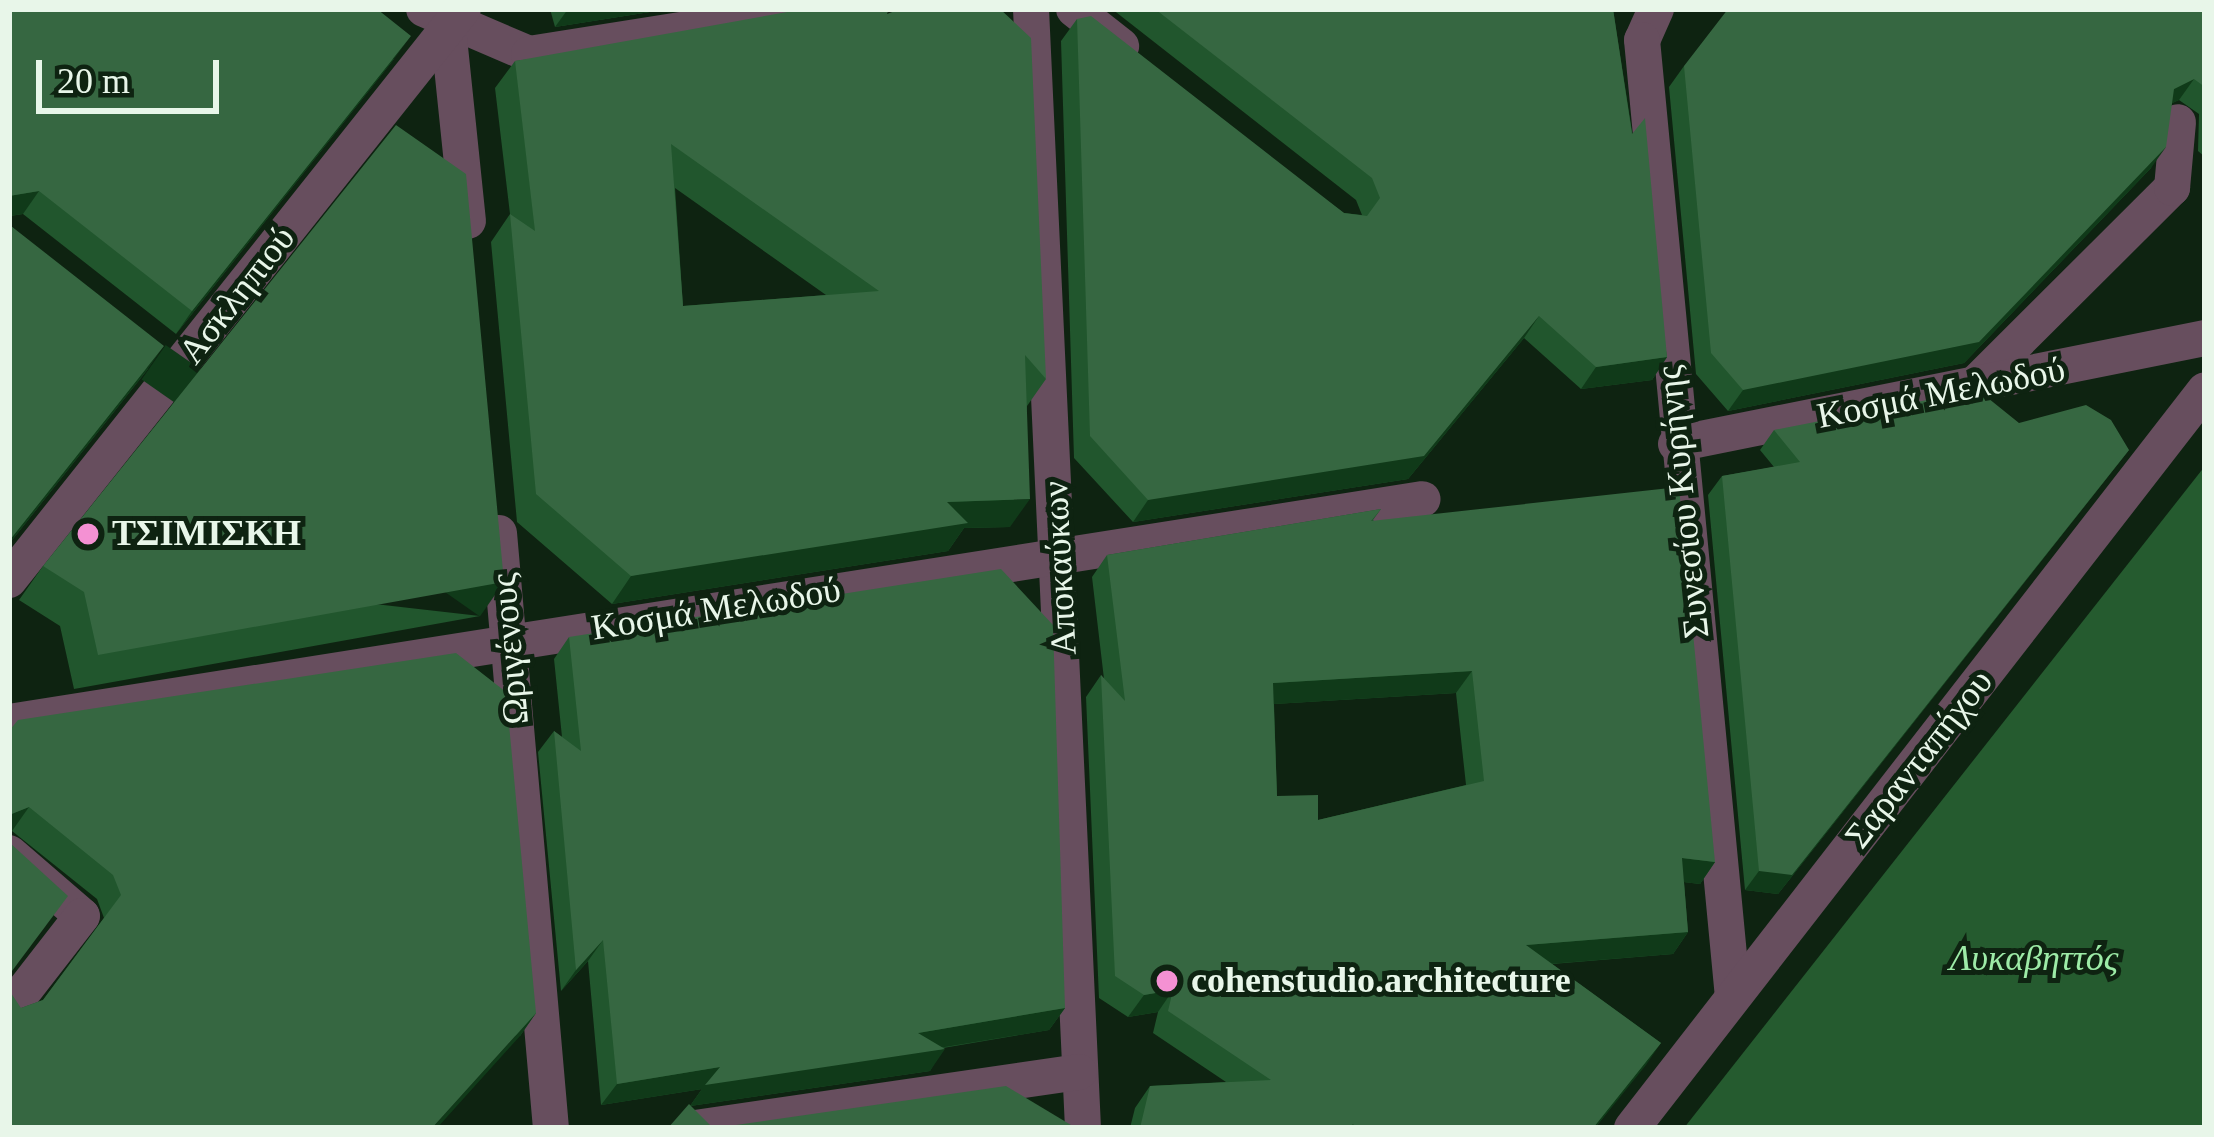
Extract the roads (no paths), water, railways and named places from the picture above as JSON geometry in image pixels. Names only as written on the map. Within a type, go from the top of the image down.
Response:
[{"type":"street","points":[[445,15],[529,54],[812,9]]},
{"type":"street","name":"Αποκαύκων","points":[[1031,9],[1060,554],[1083,1128]]},
{"type":"street","points":[[1074,9],[1145,64]]},
{"type":"street","name":"Συνεσίου Κυρήνης","points":[[1655,9],[1642,40],[1676,444],[1733,997]]},
{"type":"street","points":[[445,15],[472,264]]},
{"type":"street","name":"Ασκληπιού","points":[[9,580],[180,365],[445,15]]},
{"type":"street","points":[[1971,388],[2172,188],[2178,122]]},
{"type":"street","name":"Κοσμά Μελωδού","points":[[1676,444],[2205,338]]},
{"type":"street","points":[[146,339],[180,365]]},
{"type":"street","name":"Σαρανταπήχου","points":[[1632,1128],[2205,390]]},
{"type":"street","name":"Κοσμά Μελωδού","points":[[9,722],[1423,499]]},
{"type":"street","name":"Ωριγένους","points":[[496,501],[551,1128]]},
{"type":"street","points":[[9,853],[82,916],[9,1010]]},
{"type":"street","points":[[694,1128],[1079,1072]]},
{"type":"place","name":"ΤΣΙΜΙΣΚΗ","points":[[88,534]]},
{"type":"place","name":"cohenstudio.architecture","points":[[1167,981]]},
{"type":"park label","name":"Λυκαβηττός","points":[[2034,959]]}]
